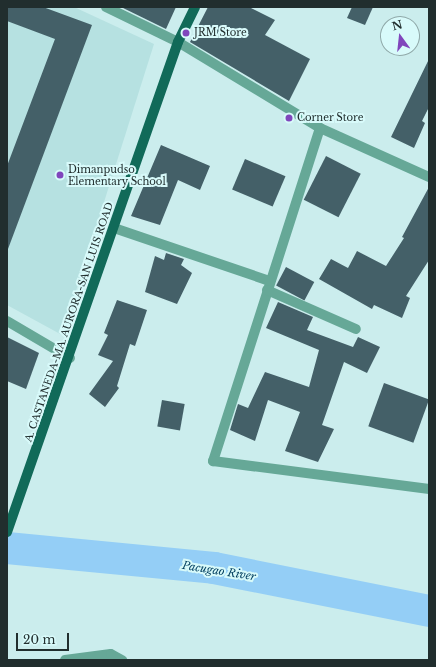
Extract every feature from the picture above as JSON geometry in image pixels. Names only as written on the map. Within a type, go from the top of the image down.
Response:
[{"type":"main road","name":"A. CASTANEDA-MA. AURORA-SAN LUIS ROAD","points":[[7,532],[70,358],[178,42],[196,7]]},
{"type":"street","points":[[106,7],[178,42],[320,128],[429,177]]},
{"type":"street","points":[[320,128],[268,286],[213,462],[429,489]]},
{"type":"street","points":[[114,228],[268,286],[356,329]]},
{"type":"street","points":[[7,321],[70,358]]},
{"type":"street","points":[[65,660],[111,654],[122,660]]},
{"type":"shaded area","name":"Dimanpudso Elementary School","points":[[7,7],[74,7],[154,44],[62,335],[7,305]]},
{"type":"building","points":[[7,7],[43,7],[92,25],[8,249],[7,166],[55,39],[7,21]]},
{"type":"building","points":[[121,7],[176,7],[166,29]]},
{"type":"building","points":[[208,7],[249,7],[275,20],[265,35],[310,59],[289,101],[190,42]]},
{"type":"building","points":[[352,7],[373,7],[365,25],[347,18]]},
{"type":"building","points":[[429,59],[429,107],[422,121],[425,123],[414,148],[391,137]]},
{"type":"building","points":[[161,145],[210,166],[200,190],[178,180],[160,225],[131,216]]},
{"type":"building","points":[[326,156],[361,174],[339,217],[304,200]]},
{"type":"building","points":[[245,159],[286,176],[273,207],[232,189]]},
{"type":"building","points":[[429,187],[429,260],[406,296],[410,298],[402,318],[374,305],[372,309],[319,279],[331,259],[348,268],[357,251],[386,266],[404,238],[402,237]]},
{"type":"building","points":[[166,253],[184,259],[181,265],[192,273],[177,304],[145,292],[155,256],[164,260]]},
{"type":"building","points":[[286,267],[314,282],[304,301],[276,286]]},
{"type":"building","points":[[117,300],[147,310],[135,346],[130,344],[117,386],[119,388],[105,407],[89,394],[113,361],[98,355],[108,335],[104,333]]},
{"type":"building","points":[[278,302],[313,317],[307,330],[353,347],[358,337],[380,347],[367,373],[344,362],[322,425],[334,429],[318,462],[285,451],[300,412],[268,400],[255,441],[230,430],[238,404],[248,408],[265,372],[309,387],[319,350],[266,328]]},
{"type":"building","points":[[7,337],[39,353],[26,389],[7,381]]},
{"type":"building","points":[[384,383],[429,399],[413,443],[368,426]]},
{"type":"building","points":[[162,400],[185,404],[180,431],[157,427]]},
{"type":"waterway","name":"Pacugao River","points":[[7,548],[214,568],[429,611]]},
{"type":"place","name":"JRM Store","points":[[186,33]]},
{"type":"place","name":"Corner Store","points":[[289,118]]},
{"type":"place","name":"Dimanpudso Elementary School","points":[[60,175]]}]
